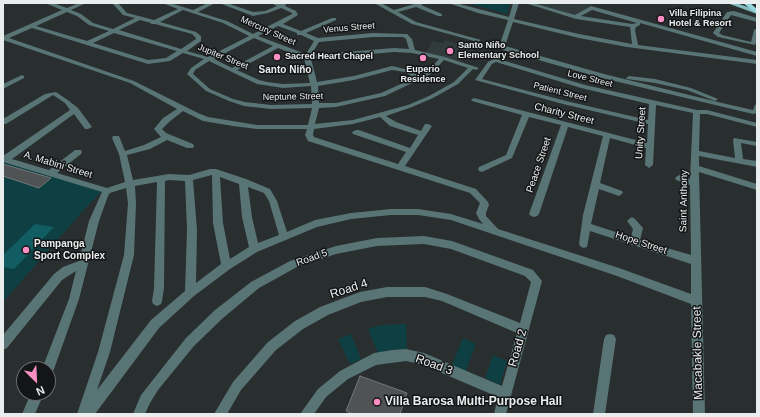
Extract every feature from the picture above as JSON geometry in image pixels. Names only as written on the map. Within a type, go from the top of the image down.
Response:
[{"type":"main road","points":[[730,3],[753,7]]},
{"type":"street","name":"Jupiter Street","points":[[48,3],[79,15],[91,24],[209,59],[258,82],[267,84],[283,86],[314,84],[348,79],[392,68],[407,71],[418,78]]},
{"type":"street","points":[[4,38],[83,3]]},
{"type":"street","points":[[32,26],[148,62],[168,60],[199,40],[196,34],[124,14],[115,3]]},
{"type":"street","name":"Mercury Street","points":[[164,3],[226,22],[276,46],[307,56],[326,56],[394,50],[412,51],[484,70]]},
{"type":"street","points":[[194,12],[212,3]]},
{"type":"street","points":[[222,3],[253,14],[266,12],[289,3]]},
{"type":"street","points":[[274,3],[282,6]]},
{"type":"street","points":[[377,3],[414,23],[478,40]]},
{"type":"street","points":[[451,3],[579,36],[757,62]]},
{"type":"street","points":[[462,3],[511,19]]},
{"type":"street","points":[[516,3],[502,47],[503,48],[612,78],[621,77],[655,81],[682,87],[693,90],[730,107],[753,112],[756,111],[757,106]]},
{"type":"street","points":[[528,3],[576,17],[633,26],[641,22]]},
{"type":"street","points":[[393,12],[420,4],[440,15]]},
{"type":"street","name":"Neptune Street","points":[[282,6],[294,12],[295,15],[196,66],[190,74],[200,84],[231,100],[271,108],[316,106],[353,102],[383,95],[429,73],[443,58]]},
{"type":"street","points":[[744,16],[753,7]]},
{"type":"street","points":[[153,22],[183,8]]},
{"type":"street","points":[[576,17],[591,8],[757,54]]},
{"type":"street","points":[[757,20],[729,13],[716,33],[753,44],[757,30]]},
{"type":"street","points":[[88,43],[140,18]]},
{"type":"street","points":[[298,34],[334,19]]},
{"type":"street","name":"Venus Street","points":[[279,24],[298,34],[317,40],[373,35],[399,35],[408,37],[412,51]]},
{"type":"street","points":[[633,26],[635,44]]},
{"type":"street","points":[[4,38],[132,82],[206,119],[233,124],[274,128],[312,127],[347,123],[381,115],[410,106],[431,97],[456,82],[472,67]]},
{"type":"street","points":[[317,40],[307,56],[314,84],[316,106],[309,138],[473,192],[485,204],[475,225]]},
{"type":"street","points":[[3,46],[13,41]]},
{"type":"street","points":[[635,44],[757,59]]},
{"type":"street","points":[[232,70],[276,46]]},
{"type":"street","name":"Love Street","points":[[484,70],[495,60],[584,87],[697,112],[707,112],[757,125]]},
{"type":"street","name":"Patient Street","points":[[484,70],[478,80],[480,82],[553,103],[651,123]]},
{"type":"street","points":[[3,87],[22,77]]},
{"type":"street","points":[[3,80],[12,82]]},
{"type":"street","points":[[3,122],[51,93],[57,94],[75,110],[88,127]]},
{"type":"street","name":"Charity Street","points":[[474,100],[650,146]]},
{"type":"street","name":"Unity Street","points":[[649,165],[653,102]]},
{"type":"street","points":[[183,108],[166,120],[158,129],[166,137],[190,146]]},
{"type":"street","points":[[4,160],[75,110]]},
{"type":"street","name":"Saint Anthony","points":[[697,112],[696,168],[694,183],[697,296]]},
{"type":"street","points":[[482,169],[505,159],[508,156],[526,114]]},
{"type":"street","points":[[381,115],[393,124],[423,134]]},
{"type":"street","name":"Peace Street","points":[[534,214],[565,124]]},
{"type":"street","points":[[400,168],[428,126]]},
{"type":"street","points":[[356,132],[411,151]]},
{"type":"street","points":[[584,244],[586,226],[607,135]]},
{"type":"street","points":[[123,154],[147,147],[166,137]]},
{"type":"street","points":[[83,414],[104,352],[128,260],[132,203],[130,184],[123,154],[116,138]]},
{"type":"street","points":[[739,160],[736,140],[757,144]]},
{"type":"street","points":[[49,174],[78,152]]},
{"type":"street","points":[[696,153],[757,164]]},
{"type":"street","name":"A. Mabini Street","points":[[4,160],[107,191]]},
{"type":"street","points":[[696,168],[757,187]]},
{"type":"street","points":[[51,361],[71,306],[84,263],[94,221],[107,191],[130,184],[161,178],[190,178],[210,172],[216,172],[268,191],[273,201],[284,237]]},
{"type":"street","points":[[216,172],[218,223],[226,266]]},
{"type":"street","points":[[156,301],[159,288],[161,178]]},
{"type":"street","points":[[190,178],[192,230],[190,293]]},
{"type":"street","points":[[679,178],[694,183]]},
{"type":"street","points":[[243,181],[247,217],[254,249]]},
{"type":"street","points":[[595,184],[619,193]]},
{"type":"street","points":[[87,414],[155,324],[190,293],[226,266],[254,249],[315,224],[369,213],[418,212],[451,217],[697,296]]},
{"type":"street","points":[[481,213],[495,231]]},
{"type":"street","points":[[632,221],[638,228],[636,241]]},
{"type":"street","name":"Hope Street","points":[[586,226],[695,261]]},
{"type":"street","name":"Road 5","points":[[139,414],[149,393],[164,374],[190,342],[219,314],[255,285],[267,278],[294,264],[322,254],[350,246],[377,242],[411,240],[437,242],[458,247],[528,273],[536,278],[538,283]]},
{"type":"street","points":[[3,344],[54,282],[67,270],[84,263]]},
{"type":"street","name":"Road 2","points":[[500,414],[523,330],[538,283]]},
{"type":"street","name":"Road 4","points":[[220,414],[237,386],[272,346],[299,325],[344,302],[360,297],[387,292],[425,292],[443,297],[523,330]]},
{"type":"street","name":"Macabakle Street","points":[[697,296],[699,414]]},
{"type":"street","points":[[599,414],[610,339]]},
{"type":"street","name":"Road 3","points":[[306,414],[322,393],[344,375],[374,360],[392,356],[406,355],[424,359],[506,394]]},
{"type":"street","points":[[28,414],[34,401]]},
{"type":"shaded area","points":[[467,3],[510,3],[507,14]]},
{"type":"shaded area","points":[[531,3],[594,3],[573,17]]},
{"type":"shaded area","name":"Santo Niño Elementary School","points":[[445,40],[476,48],[462,61],[426,53],[432,41],[443,43]]},
{"type":"shaded area","name":"Pampanga Sport Complex","points":[[3,160],[102,191],[3,302]]},
{"type":"shaded area","points":[[35,224],[54,227],[14,269],[3,267],[3,255]]},
{"type":"shaded area","points":[[406,324],[407,349],[396,349],[378,353],[368,329],[380,325]]},
{"type":"shaded area","points":[[351,334],[361,359],[350,364],[338,339]]},
{"type":"shaded area","points":[[463,338],[476,344],[465,373],[451,367]]},
{"type":"shaded area","points":[[493,355],[507,361],[500,385],[485,378]]},
{"type":"building","points":[[3,164],[51,178],[39,188],[3,176]]},
{"type":"building","name":"Villa Barosa Multi-Purpose Hall","points":[[360,376],[407,393],[400,414],[353,414],[346,411]]},
{"type":"place","name":"Villa Filipina Hotel & Resort","points":[[661,19]]},
{"type":"place","name":"Santo Niño Elementary School","points":[[450,51]]},
{"type":"place","name":"Sacred Heart Chapel","points":[[277,57]]},
{"type":"place","name":"Euperio Residence","points":[[423,58]]},
{"type":"place","name":"Pampanga Sport Complex","points":[[26,250]]},
{"type":"place","name":"Villa Barosa Multi-Purpose Hall","points":[[377,402]]},
{"type":"district","name":"Santo Niño","points":[[285,70]]}]
